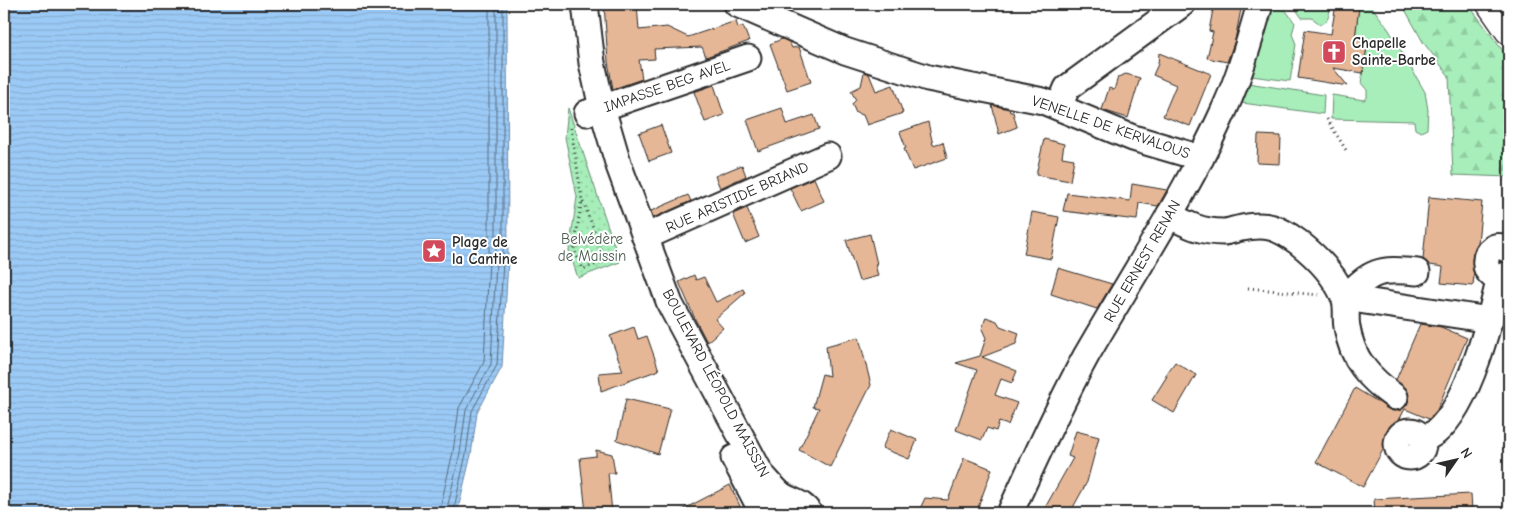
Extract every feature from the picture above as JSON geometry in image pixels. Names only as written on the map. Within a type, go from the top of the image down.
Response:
[{"type":"highway","points":[[1491,4],[1509,30]]},
{"type":"street","name":"BOULEVARD LÉOPOLD MAISSIN","points":[[568,4],[575,62],[587,114],[630,243],[657,310],[757,502],[769,513]]},
{"type":"street","name":"BOULEVARD LÉOPOLD MAISSIN","points":[[585,4],[592,63],[587,114],[619,166],[670,304],[761,474],[777,492],[803,505],[809,513]]},
{"type":"street","name":"VENELLE DE KERVALOUS","points":[[737,4],[845,51],[928,78],[1044,101],[1133,138],[1201,158]]},
{"type":"street","points":[[1059,107],[1067,88],[1182,4]]},
{"type":"street","name":"RUE ERNEST RENAN","points":[[1010,513],[1039,450],[1086,357],[1201,158],[1226,106],[1249,43],[1260,4]]},
{"type":"street","name":"IMPASSE BEG AVEL","points":[[587,114],[748,58]]},
{"type":"street","name":"RUE ARISTIDE BRIAND","points":[[645,237],[828,156]]},
{"type":"street","points":[[1169,215],[1194,228],[1211,231],[1225,232],[1261,224],[1279,230],[1299,242],[1321,262],[1345,298],[1346,325],[1350,344],[1361,366],[1374,381],[1395,397]]},
{"type":"street","points":[[1423,440],[1436,431],[1455,408],[1469,378],[1490,320],[1505,276],[1492,275],[1486,268],[1485,260],[1488,252],[1495,247],[1504,247],[1509,250]]},
{"type":"street","points":[[1345,298],[1365,280],[1382,271],[1417,272]]},
{"type":"street","points":[[1345,298],[1490,320]]},
{"type":"path","points":[[582,199],[574,250],[583,269],[606,261],[582,199],[571,131],[587,114]]},
{"type":"path","points":[[1326,119],[1346,150]]},
{"type":"path","points":[[598,240],[616,233]]},
{"type":"path","points":[[1248,288],[1345,298]]},
{"type":"green space","points":[[1270,4],[1281,4],[1295,23],[1292,34],[1296,44],[1290,81],[1251,76]]},
{"type":"green space","points":[[1292,4],[1331,4],[1326,22],[1320,24],[1312,18],[1302,18]]},
{"type":"green space","points":[[1336,4],[1370,4],[1389,30],[1425,92],[1428,110],[1427,129],[1421,132],[1415,129],[1414,121],[1331,119],[1332,95],[1364,100],[1367,98],[1367,90],[1361,83],[1368,40],[1355,38],[1359,7]]},
{"type":"green space","points":[[1402,4],[1468,4],[1509,59],[1509,177],[1453,175],[1449,76],[1423,42]]},
{"type":"green space","points":[[1248,83],[1324,95],[1323,114],[1242,103]]},
{"type":"green space","name":"Belvédère de Maissin","points":[[568,108],[620,262],[578,278],[569,251],[577,197],[565,137]]},
{"type":"water","points":[[4,4],[507,4],[508,261],[502,367],[477,413],[471,455],[457,513],[4,513]]},
{"type":"building","points":[[604,4],[637,4],[639,30],[667,27],[688,37],[736,21],[738,28],[743,26],[749,41],[706,57],[702,47],[654,49],[655,59],[639,60],[642,79],[613,89],[608,62]]},
{"type":"building","points":[[1214,4],[1242,4],[1235,40],[1227,62],[1207,58],[1213,32],[1209,31]]},
{"type":"building","name":"Chapelle Sainte-Barbe","points":[[1336,4],[1359,7],[1355,38],[1368,40],[1363,73],[1333,68],[1348,86],[1298,78],[1305,30],[1331,34]]},
{"type":"building","points":[[782,39],[789,42],[792,48],[799,47],[811,82],[787,90],[770,44]]},
{"type":"building","points":[[1159,53],[1211,74],[1190,126],[1163,116],[1176,85],[1153,75],[1158,64]]},
{"type":"building","points":[[864,72],[869,74],[876,91],[893,85],[903,113],[867,125],[863,115],[856,113],[852,104],[856,100],[851,91],[861,86]]},
{"type":"building","points":[[1126,74],[1140,78],[1128,118],[1102,110],[1109,88],[1114,90],[1118,77]]},
{"type":"building","points":[[714,85],[724,115],[705,122],[694,92]]},
{"type":"building","points":[[992,105],[1009,109],[1010,112],[1013,112],[1017,127],[999,134]]},
{"type":"building","points":[[782,108],[787,124],[814,115],[819,129],[758,151],[747,120]]},
{"type":"building","points":[[928,122],[933,145],[943,142],[947,158],[913,170],[904,149],[906,148],[900,132]]},
{"type":"building","points":[[661,125],[671,153],[649,161],[639,133]]},
{"type":"building","points":[[1258,135],[1281,136],[1280,164],[1257,163]]},
{"type":"building","points":[[1044,139],[1064,144],[1062,157],[1074,159],[1070,181],[1036,175]]},
{"type":"building","points":[[742,165],[746,176],[720,188],[715,176]]},
{"type":"building","points":[[814,178],[824,201],[801,211],[790,188]]},
{"type":"building","points":[[1132,184],[1167,190],[1158,206],[1139,203],[1137,220],[1063,211],[1067,193],[1130,201]]},
{"type":"building","points":[[688,195],[691,201],[653,218],[651,211]]},
{"type":"building","points":[[1429,197],[1482,202],[1478,243],[1472,259],[1473,286],[1441,283],[1443,267],[1430,265],[1423,259]]},
{"type":"building","points":[[747,208],[759,237],[745,243],[733,214]]},
{"type":"building","points":[[1032,212],[1059,217],[1051,259],[1024,254]]},
{"type":"building","points":[[870,234],[878,276],[859,281],[846,240]]},
{"type":"building","points":[[1058,268],[1112,284],[1097,309],[1051,294]]},
{"type":"building","points":[[694,275],[696,280],[704,277],[716,302],[743,289],[745,293],[715,319],[723,328],[707,342],[679,282]]},
{"type":"building","points":[[986,317],[997,321],[1000,326],[1019,333],[1016,344],[982,357],[1017,371],[1012,383],[1001,379],[995,395],[1017,403],[1008,425],[999,422],[996,431],[987,428],[982,440],[956,430],[977,370],[956,363],[980,356],[986,338],[982,329]]},
{"type":"building","points":[[1420,324],[1441,327],[1467,338],[1437,410],[1429,419],[1405,409],[1363,487],[1316,462],[1355,388],[1393,411],[1401,410],[1407,405],[1409,399],[1408,392],[1396,380]]},
{"type":"building","points":[[634,327],[638,339],[647,336],[659,370],[601,391],[599,373],[623,371],[610,336]]},
{"type":"building","points":[[859,337],[871,385],[830,467],[799,450],[819,408],[813,407],[822,374],[829,376],[826,346]]},
{"type":"building","points":[[1175,362],[1196,375],[1174,413],[1152,400]]},
{"type":"building","points":[[626,399],[670,409],[658,454],[617,440]]},
{"type":"building","points":[[891,429],[917,440],[909,459],[882,448]]},
{"type":"building","points":[[1076,431],[1099,437],[1087,482],[1070,513],[1042,513],[1073,458],[1068,456]]},
{"type":"building","points":[[596,450],[612,454],[615,473],[608,473],[612,512],[586,513],[580,458],[596,456]]},
{"type":"building","points":[[964,458],[992,469],[976,513],[918,513],[925,498],[948,500]]},
{"type":"building","points":[[730,485],[740,506],[726,513],[676,513]]},
{"type":"building","points":[[1471,494],[1472,510],[1375,513],[1374,499]]},
{"type":"place","name":"Chapelle Sainte-Barbe","points":[[1334,52]]},
{"type":"place","name":"Plage de la Cantine","points":[[434,251]]}]
